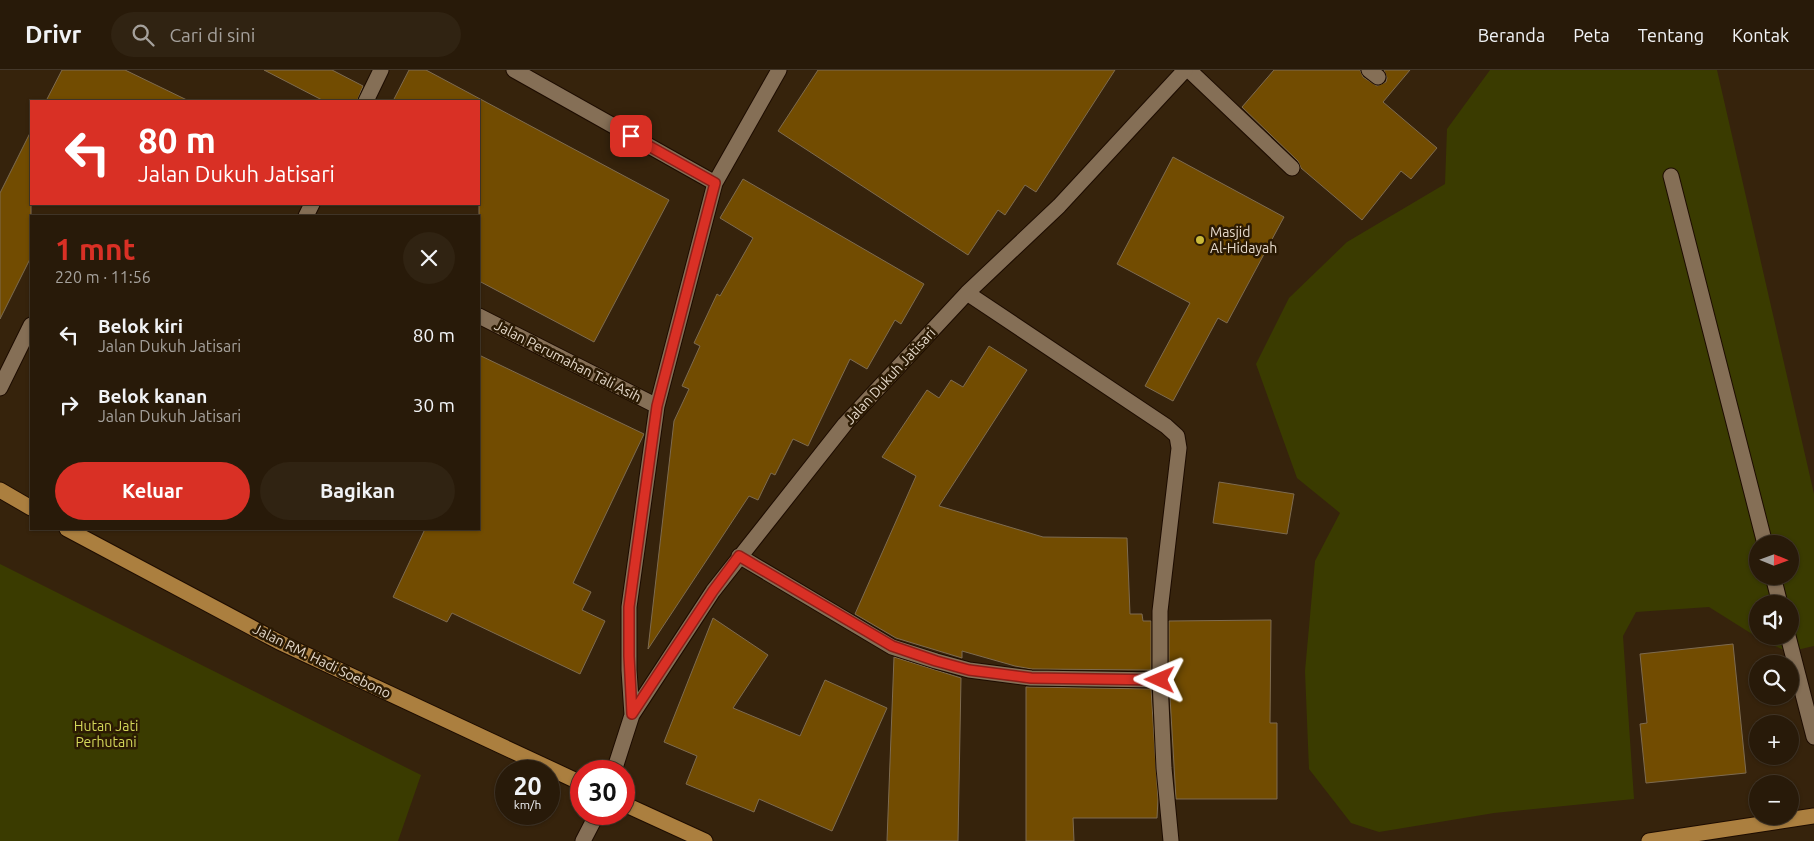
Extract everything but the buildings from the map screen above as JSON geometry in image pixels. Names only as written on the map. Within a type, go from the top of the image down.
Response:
[{"type":"main road","points":[[0,490],[30,507]]},
{"type":"main road","name":"Jalan RM. Hadi Soebono","points":[[70,530],[279,642],[570,778]]},
{"type":"main road","points":[[635,809],[705,841]]},
{"type":"main road","points":[[1649,841],[1814,816]]},
{"type":"street","points":[[366,100],[381,70]]},
{"type":"street","points":[[514,70],[715,183]]},
{"type":"street","name":"Jalan Dukuh Jatisari","points":[[632,714],[629,607],[657,406],[715,183],[779,70]]},
{"type":"street","name":"Jalan Dukuh Jatisari","points":[[617,760],[632,714],[713,591],[845,424],[968,293],[1059,206],[1185,70]]},
{"type":"street","points":[[1189,70],[1292,168]]},
{"type":"street","points":[[1672,176],[1763,535]]},
{"type":"street","points":[[968,293],[1166,426],[1177,436],[1179,448],[1160,611],[1160,680],[1164,768],[1172,841]]},
{"type":"street","name":"Jalan Perumahan Tali Asih","points":[[480,317],[657,406]]},
{"type":"street","points":[[0,388],[30,327]]},
{"type":"street","points":[[739,556],[892,646],[936,661],[969,670],[1031,678],[1160,680]]},
{"type":"street","points":[[1790,645],[1814,737]]},
{"type":"street","points":[[583,841],[591,825]]},
{"type":"green space","points":[[1490,70],[1717,70],[1814,494],[1814,646],[1788,652],[1773,645],[1799,645],[1799,595],[1749,595],[1749,632],[1709,607],[1636,612],[1623,636],[1634,799],[1494,813],[1379,832],[1351,823],[1309,769],[1305,671],[1315,561],[1340,513],[1297,478],[1256,364],[1289,298],[1347,242],[1445,184],[1447,129]]},
{"type":"green space","name":"Hutan Jati Perhutani","points":[[0,564],[421,775],[398,841],[0,841]]},
{"type":"place","name":"Masjid Al-Hidayah","points":[[1200,240]]},
{"type":"route","points":[[631,136],[715,183],[657,406],[629,607],[628,642],[632,714],[713,591],[739,556],[892,646],[936,661],[969,670],[1031,678],[1160,680]]}]
